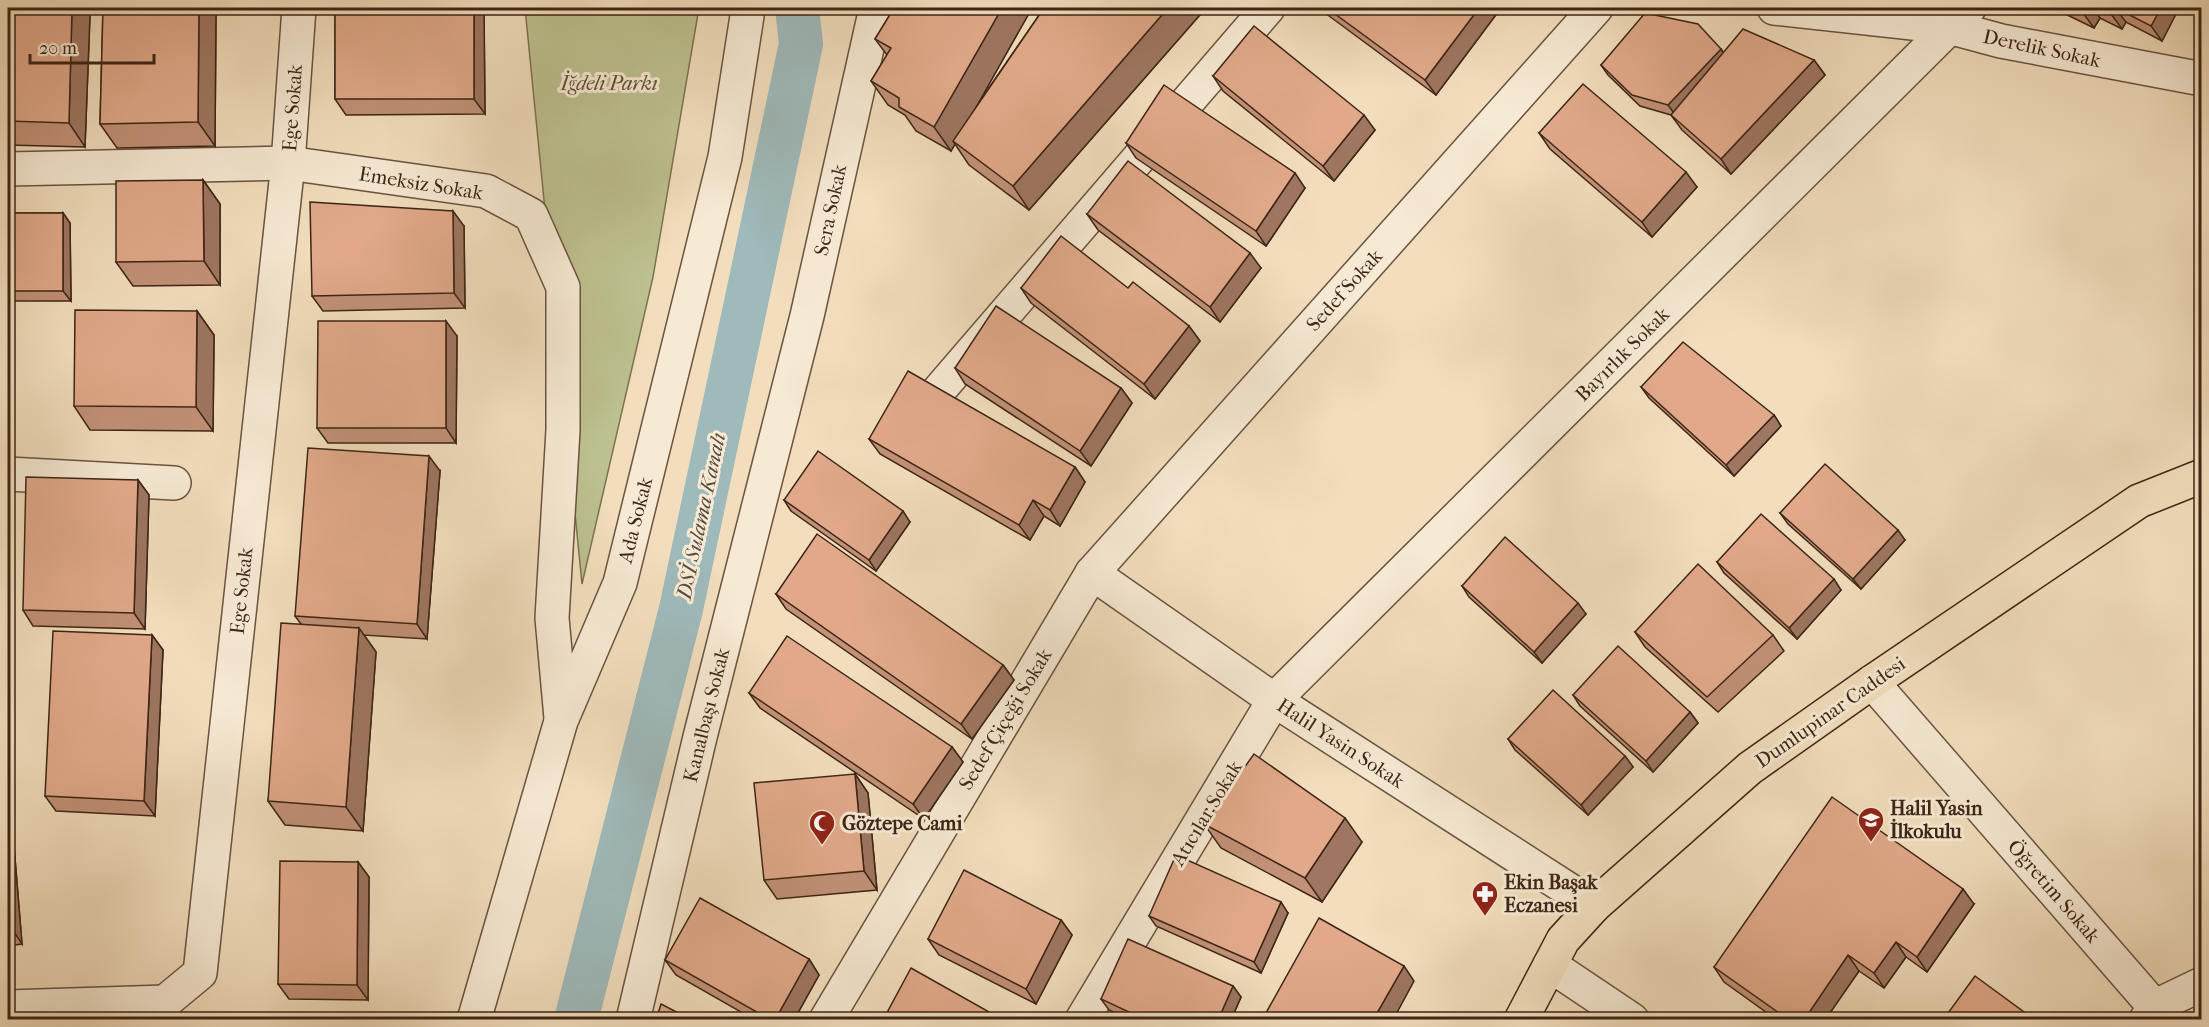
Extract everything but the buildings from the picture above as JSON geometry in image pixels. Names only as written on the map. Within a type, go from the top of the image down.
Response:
[{"type":"main road","name":"Dumlupinar Caddesi","points":[[1521,1020],[1563,940],[1594,906],[1750,768],[1872,681],[2139,501],[2202,476]]},
{"type":"street","name":"Ege Sokak","points":[[8,1007],[165,1002],[200,973],[288,163],[299,8]]},
{"type":"street","name":"Ada Sokak","points":[[474,1020],[561,721],[620,583],[725,157],[747,8]]},
{"type":"street","name":"Sera Sokak","points":[[783,411],[807,316],[876,8]]},
{"type":"street","points":[[929,402],[1268,8]]},
{"type":"street","name":"Sedef Sokak","points":[[1092,573],[1596,8]]},
{"type":"street","name":"Derelik Sokak","points":[[1774,8],[1959,17],[2001,41],[2202,79]]},
{"type":"street","name":"Bayırlık Sokak","points":[[1274,700],[1959,17]]},
{"type":"street","name":"Emeksiz Sokak","points":[[8,169],[288,163],[486,191],[531,215],[563,287],[563,430],[552,618],[561,721]]},
{"type":"street","name":"Kanalbaşı Sokak","points":[[633,1020],[700,737],[783,411]]},
{"type":"street","points":[[8,474],[174,483]]},
{"type":"street","name":"Halil Yasin Sokak","points":[[1092,573],[1274,700],[1594,906]]},
{"type":"street","name":"Sedef Çiçeği Sokak","points":[[826,1020],[1092,573]]},
{"type":"street","name":"Öğretim Sokak","points":[[1872,681],[2155,1015]]},
{"type":"street","name":"Atıcılar Sokak","points":[[1082,1020],[1274,700]]},
{"type":"street","points":[[1550,965],[1632,1020]]},
{"type":"street","points":[[2155,1015],[2202,984]]},
{"type":"green space","name":"İğdeli Parkı","points":[[525,8],[699,8],[653,277],[582,584]]},
{"type":"waterway","name":"DSİ Sulama Kanalı","points":[[576,1020],[681,609],[801,44],[797,8]]},
{"type":"place","name":"Halil Yasin İlkokulu","points":[[1871,843]]},
{"type":"place","name":"Göztepe Cami","points":[[822,846]]},
{"type":"place","name":"Ekin Başak Eczanesi","points":[[1485,917]]}]
